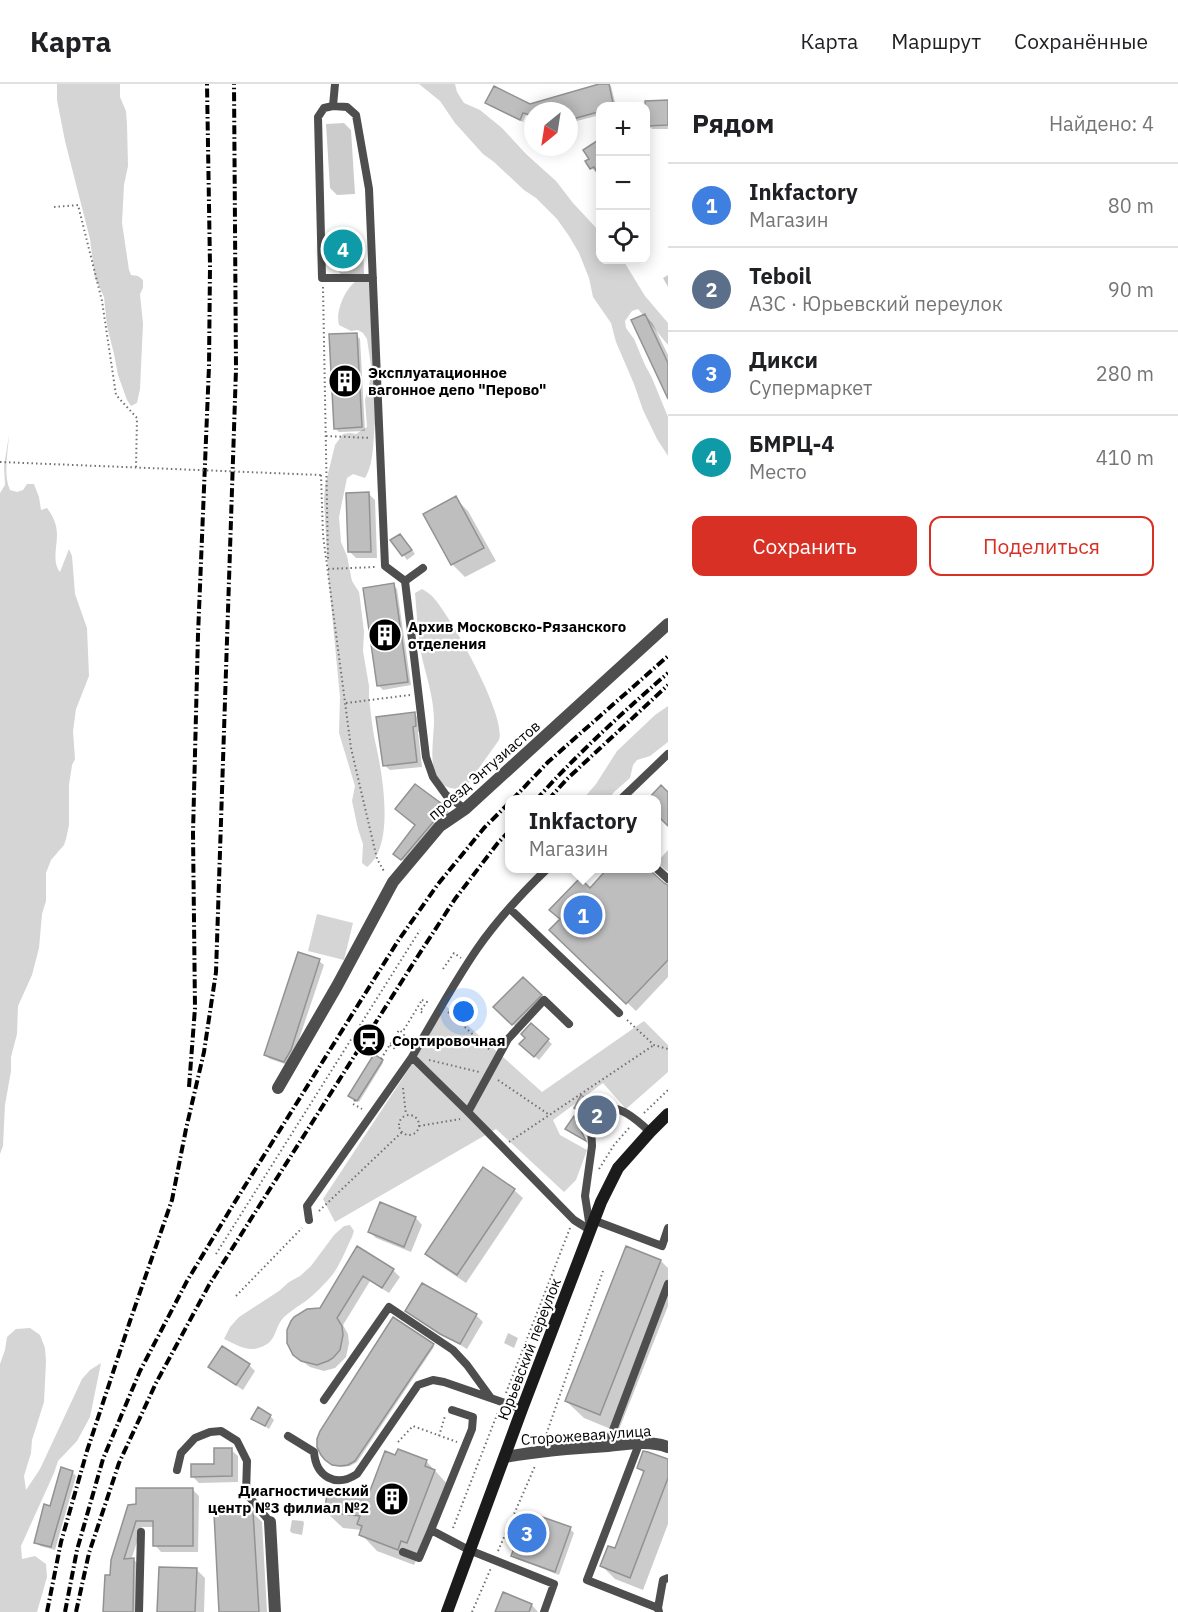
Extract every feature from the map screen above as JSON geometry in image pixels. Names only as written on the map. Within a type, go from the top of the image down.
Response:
[{"type":"street","name":"проезд Энтузиастов","points":[[279,1088],[393,882],[440,826],[465,809],[668,624]]},
{"type":"street","name":"Юрьевский переулок","points":[[447,1612],[592,1225],[618,1168],[668,1114]]},
{"type":"street","name":"Сторожевая улица","points":[[505,1457],[541,1451],[639,1444],[660,1444],[668,1447]]},
{"type":"street","points":[[270,1522],[275,1612]]},
{"type":"lane","points":[[333,106],[335,84]]},
{"type":"lane","points":[[373,278],[322,278],[318,117],[324,108],[346,107],[356,115],[369,189],[373,278],[379,438],[385,566],[405,581],[426,758],[433,777],[447,795],[465,809]]},
{"type":"lane","points":[[405,581],[423,568]]},
{"type":"lane","points":[[625,795],[668,754]]},
{"type":"lane","points":[[309,1220],[307,1206],[412,1057],[478,947],[543,873]]},
{"type":"lane","points":[[510,909],[619,1013]]},
{"type":"lane","points":[[470,1114],[508,1039],[544,1000],[569,1024]]},
{"type":"lane","points":[[412,1057],[574,1220],[662,1246],[666,1243],[668,1228]]},
{"type":"lane","points":[[602,1108],[609,1107],[624,1112],[650,1132]]},
{"type":"lane","points":[[592,1225],[585,1196],[592,1146],[591,1127],[594,1122]]},
{"type":"lane","points":[[607,1446],[668,1284]]},
{"type":"lane","points":[[324,1400],[389,1307],[453,1350],[491,1398]]},
{"type":"lane","points":[[288,1436],[314,1452],[318,1469],[324,1475],[332,1479],[350,1479],[357,1474],[418,1385],[433,1380],[522,1409]]},
{"type":"lane","points":[[403,1552],[419,1558],[471,1428],[473,1417],[452,1410]]},
{"type":"lane","points":[[177,1470],[181,1453],[195,1438],[210,1432],[221,1431],[237,1441],[247,1461],[246,1493],[270,1522]]},
{"type":"lane","points":[[639,1444],[587,1580],[658,1610],[663,1580],[668,1578]]},
{"type":"lane","points":[[431,1530],[494,1561],[554,1584],[544,1612]]},
{"type":"lane","points":[[139,1612],[141,1532]]},
{"type":"path","points":[[54,207],[78,205],[102,300],[116,395],[137,418],[136,467]]},
{"type":"path","points":[[322,278],[328,570]]},
{"type":"path","points":[[326,436],[379,438]]},
{"type":"path","points":[[0,462],[321,475],[323,535],[351,748],[377,859],[393,882]]},
{"type":"path","points":[[328,570],[385,566]]},
{"type":"path","points":[[345,703],[419,694]]},
{"type":"path","points":[[216,1254],[420,930]]},
{"type":"path","points":[[443,969],[454,953]]},
{"type":"path","points":[[381,1059],[399,1030],[402,1032],[422,1000]]},
{"type":"path","points":[[442,1006],[499,1057]]},
{"type":"path","points":[[619,1013],[654,1045],[668,1049]]},
{"type":"path","points":[[390,1045],[395,1048],[404,1035]]},
{"type":"path","points":[[502,1147],[654,1045]]},
{"type":"path","points":[[412,1057],[489,1075],[549,1115]]},
{"type":"path","points":[[401,1072],[406,1115]]},
{"type":"path","points":[[355,1100],[353,1104],[361,1109]]},
{"type":"path","points":[[419,1126],[413,1115],[406,1115],[400,1119],[399,1126],[407,1135],[414,1134],[419,1126],[470,1114]]},
{"type":"path","points":[[236,1296],[309,1220],[402,1132]]},
{"type":"path","points":[[453,1528],[560,1253]]},
{"type":"path","points":[[472,1612],[541,1451],[603,1270]]},
{"type":"path","points":[[439,1436],[446,1416],[452,1410]]},
{"type":"path","points":[[398,1442],[413,1426],[465,1445]]},
{"type":"shaded area","points":[[57,84],[120,84],[120,97],[126,111],[128,166],[124,185],[122,223],[129,270],[131,275],[143,280],[140,294],[143,324],[140,389],[137,403],[131,406],[118,375],[107,326],[104,297],[95,278],[90,239],[65,141],[57,100]]},
{"type":"shaded area","points":[[419,84],[455,84],[464,103],[480,110],[502,128],[524,152],[524,156],[528,156],[556,181],[596,228],[596,264],[625,264],[645,296],[668,323],[668,345],[638,309],[632,311],[625,321],[626,328],[634,339],[668,417],[668,456],[643,410],[616,342],[611,323],[593,297],[589,278],[569,236],[557,219],[536,198],[483,154],[455,123],[440,101]]},
{"type":"shaded area","points":[[360,279],[372,282],[377,411],[371,463],[365,478],[353,474],[347,478],[339,517],[341,542],[347,556],[352,581],[359,592],[364,632],[363,651],[383,789],[384,826],[381,843],[376,857],[367,867],[362,863],[363,844],[352,801],[355,786],[339,733],[340,697],[328,573],[324,500],[335,445],[343,434],[356,434],[367,427],[365,400],[372,373],[367,339],[358,330],[351,331],[339,325],[338,319],[346,292]]},
{"type":"shaded area","points":[[9,435],[6,470],[10,490],[17,492],[23,490],[27,484],[34,484],[41,510],[47,508],[53,517],[57,535],[56,559],[60,572],[69,549],[72,556],[75,594],[87,628],[89,676],[76,709],[73,731],[75,759],[69,785],[69,825],[66,839],[64,845],[51,860],[46,873],[46,901],[42,914],[39,948],[32,975],[18,1006],[17,1034],[11,1057],[3,1146],[0,1154],[0,493],[5,485],[4,466]]},
{"type":"shaded area","points":[[422,589],[433,597],[464,645],[495,710],[499,728],[499,740],[464,789],[444,786],[434,769],[433,706],[420,645],[415,593]]},
{"type":"shaded area","points":[[668,706],[668,742],[650,756],[637,760],[633,765],[630,778],[612,795],[586,795],[617,751],[655,715]]},
{"type":"shaded area","points":[[317,914],[353,923],[344,960],[308,951]]},
{"type":"shaded area","points":[[445,1005],[542,1092],[644,1021],[668,1045],[668,1072],[626,1109],[603,1083],[553,1120],[560,1135],[587,1150],[576,1180],[564,1192],[496,1129],[335,1222],[323,1199],[408,1070]]},
{"type":"shaded area","points":[[350,1225],[354,1231],[352,1237],[333,1274],[310,1297],[284,1317],[268,1344],[250,1349],[224,1339],[230,1327],[239,1317],[300,1276],[311,1266],[334,1235],[344,1226]]},
{"type":"shaded area","points":[[30,1328],[40,1335],[45,1348],[46,1362],[44,1402],[24,1476],[26,1490],[40,1469],[82,1379],[101,1363],[90,1417],[77,1441],[58,1461],[21,1546],[22,1559],[35,1556],[46,1564],[47,1577],[37,1612],[0,1612],[0,1364],[7,1337],[16,1329]]},
{"type":"building","points":[[599,84],[609,84],[613,102],[596,102],[596,113],[578,118],[578,102],[537,102]]},
{"type":"building","points":[[494,86],[526,102],[524,102],[524,113],[520,120],[485,103]]},
{"type":"building","points":[[668,100],[668,125],[650,126],[650,102],[645,101]]},
{"type":"building","points":[[596,142],[596,170],[594,167],[590,169],[585,161],[589,159],[583,150]]},
{"type":"building","points":[[355,231],[356,266],[332,267],[330,232]]},
{"type":"building","points":[[645,314],[668,363],[668,399],[631,320]]},
{"type":"building","name":"Эксплуатационное вагонное депо \"Перово\"","points":[[357,333],[362,427],[334,429],[329,334]]},
{"type":"building","points":[[369,492],[371,552],[348,552],[346,493]]},
{"type":"building","points":[[456,496],[484,548],[451,565],[423,514]]},
{"type":"building","points":[[400,534],[412,550],[402,556],[390,540]]},
{"type":"building","name":"Архив Московско-Рязанского отделения","points":[[394,583],[408,682],[377,686],[363,588]]},
{"type":"building","points":[[415,712],[416,726],[413,727],[417,762],[383,766],[376,717]]},
{"type":"building","points":[[415,784],[446,807],[401,860],[393,854],[415,825],[395,809]]},
{"type":"building","points":[[661,785],[668,792],[668,826],[661,819],[661,795],[652,795]]},
{"type":"building","points":[[604,873],[653,873],[668,885],[668,960],[626,1004],[549,930],[560,919],[549,910],[580,878],[590,888]]},
{"type":"building","points":[[298,952],[320,959],[291,1050],[284,1062],[264,1055]]},
{"type":"building","points":[[523,977],[542,995],[512,1025],[493,1007]]},
{"type":"building","points":[[531,1023],[549,1039],[534,1057],[519,1044],[525,1038],[521,1034]]},
{"type":"building","points":[[374,1054],[383,1060],[357,1101],[348,1096]]},
{"type":"building","points":[[581,1095],[597,1106],[597,1112],[602,1115],[599,1120],[595,1116],[589,1119],[574,1108]]},
{"type":"building","points":[[574,1116],[586,1141],[565,1129]]},
{"type":"building","points":[[483,1167],[515,1189],[457,1275],[425,1254]]},
{"type":"building","points":[[380,1202],[416,1217],[404,1247],[368,1232]]},
{"type":"building","points":[[357,1246],[394,1269],[382,1288],[363,1276],[337,1318],[342,1326],[343,1335],[340,1350],[333,1358],[317,1365],[301,1361],[293,1355],[287,1343],[287,1330],[291,1321],[307,1309],[320,1308]]},
{"type":"building","points":[[626,1246],[661,1260],[600,1415],[565,1401]]},
{"type":"building","points":[[422,1283],[477,1314],[460,1344],[405,1311]]},
{"type":"building","points":[[393,1317],[434,1344],[355,1461],[348,1465],[332,1465],[325,1460],[317,1447],[320,1431]]},
{"type":"building","points":[[222,1346],[250,1364],[236,1385],[208,1367]]},
{"type":"building","points":[[258,1407],[271,1415],[265,1426],[251,1419]]},
{"type":"building","points":[[214,1448],[232,1448],[232,1476],[191,1477],[191,1464],[214,1464]]},
{"type":"building","name":"Диагностический центр №3 филиал №2","points":[[398,1449],[427,1460],[425,1466],[435,1470],[407,1543],[401,1541],[398,1550],[359,1535],[362,1526],[357,1524],[360,1516],[325,1512],[327,1491],[368,1496],[385,1451],[395,1455]]},
{"type":"building","points":[[643,1451],[668,1459],[668,1478],[630,1578],[600,1566],[608,1546],[615,1548],[644,1471],[637,1468]]},
{"type":"building","points":[[61,1467],[73,1471],[51,1547],[34,1543],[44,1504],[50,1506]]},
{"type":"building","points":[[136,1488],[193,1488],[193,1546],[153,1546],[153,1521],[136,1521],[124,1559],[134,1558],[133,1612],[103,1612],[105,1575],[110,1575],[111,1560],[128,1505],[136,1504]]},
{"type":"building","points":[[253,1511],[259,1612],[219,1612],[214,1513]]},
{"type":"building","points":[[528,1512],[571,1527],[555,1572],[511,1556]]},
{"type":"building","points":[[159,1567],[197,1568],[195,1612],[157,1612]]},
{"type":"building","points":[[503,1592],[532,1604],[529,1612],[495,1612]]},
{"type":"railway","points":[[189,1087],[195,1008],[193,833],[209,366],[207,84]]},
{"type":"railway","points":[[47,1612],[61,1542],[87,1451],[172,1200],[204,1052],[216,972],[236,369],[234,84]]},
{"type":"railway","points":[[517,795],[548,762],[668,656]]},
{"type":"railway","points":[[541,795],[600,734],[668,673]]},
{"type":"railway","points":[[553,795],[668,685]]},
{"type":"railway","points":[[65,1612],[77,1550],[103,1459],[140,1371],[187,1281],[398,941],[438,884],[484,828],[505,807]]},
{"type":"railway","points":[[76,1612],[89,1553],[119,1463],[156,1383],[209,1285],[455,899],[505,835]]},
{"type":"place","name":"БМРЦ-4","points":[[343,249]]},
{"type":"place","name":"Эксплуатационное вагонное депо \"Перово\"","points":[[345,381]]},
{"type":"place","name":"Архив Московско-Рязанского отделения","points":[[385,635]]},
{"type":"place","name":"Inkfactory","points":[[583,915]]},
{"type":"place","name":"Сортировочная","points":[[369,1040]]},
{"type":"place","name":"Teboil","points":[[597,1115]]},
{"type":"place","name":"Диагностический центр №3 филиал №2","points":[[392,1499]]},
{"type":"place","name":"Дикси","points":[[527,1533]]}]
